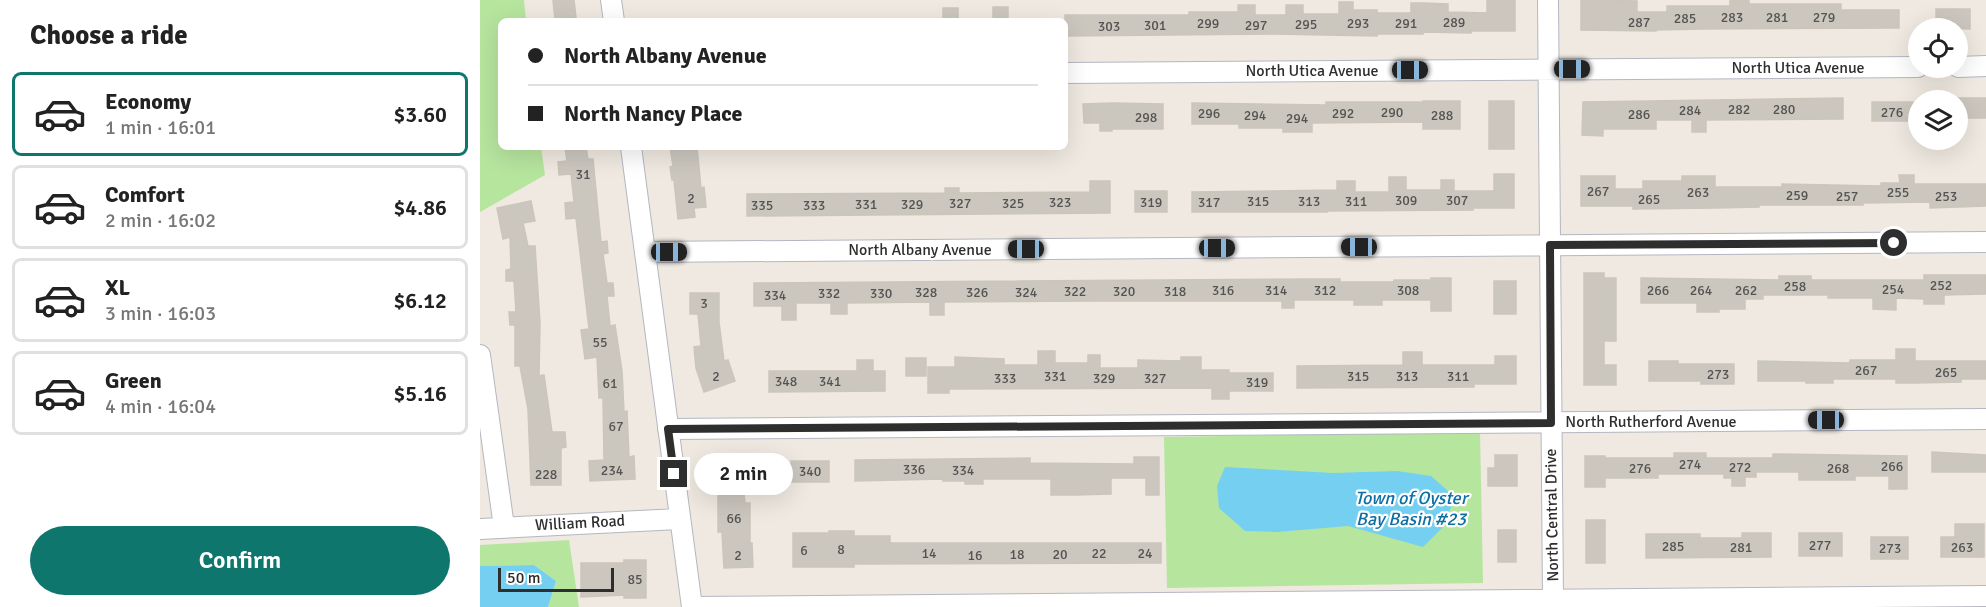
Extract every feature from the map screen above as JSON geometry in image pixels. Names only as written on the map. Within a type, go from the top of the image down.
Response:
[{"type":"street","points":[[612,0],[614,18]]},
{"type":"street","name":"North Central Drive","points":[[1548,0],[1553,599]]},
{"type":"street","points":[[1968,67],[1986,66]]},
{"type":"street","name":"North Utica Avenue","points":[[1068,73],[1908,67]]},
{"type":"street","points":[[631,150],[692,607],[1986,596]]},
{"type":"street","name":"North Albany Avenue","points":[[645,252],[1986,242]]},
{"type":"street","points":[[480,355],[504,527]]},
{"type":"street","name":"North Rutherford Avenue","points":[[668,429],[1986,419]]},
{"type":"street","name":"William Road","points":[[480,529],[679,519]]},
{"type":"green space","points":[[480,0],[524,0],[526,18],[498,18],[498,150],[541,150],[545,175],[480,212]]},
{"type":"green space","points":[[1480,432],[1483,583],[1167,588],[1164,437]]},
{"type":"green space","points":[[569,540],[579,607],[548,607],[556,581],[534,565],[480,566],[480,545]]},
{"type":"water","name":"Town of Oyster Bay Basin #23","points":[[1225,467],[1333,473],[1397,471],[1431,476],[1455,497],[1443,527],[1423,547],[1348,526],[1277,532],[1245,531],[1219,508],[1217,486]]},
{"type":"water","points":[[534,565],[556,581],[548,607],[480,607],[480,566]]},
{"type":"building","points":[[553,0],[574,0],[576,18],[555,18]]},
{"type":"building","points":[[1487,0],[1515,0],[1515,31],[1423,32],[1423,34],[1377,34],[1377,36],[1274,34],[1068,36],[1068,18],[1065,18],[1065,15],[1189,15],[1189,12],[1238,12],[1238,5],[1255,5],[1255,15],[1286,15],[1286,5],[1303,5],[1303,14],[1339,14],[1339,2],[1353,2],[1353,10],[1377,10],[1377,13],[1411,13],[1411,3],[1423,3],[1448,4],[1448,12],[1487,13]]},
{"type":"building","points":[[1581,0],[1637,1],[1637,12],[1667,12],[1667,6],[1730,6],[1730,0],[1749,0],[1749,4],[1841,4],[1841,10],[1899,10],[1899,28],[1581,30]]},
{"type":"building","points":[[993,7],[1008,7],[1008,18],[993,18]]},
{"type":"building","points":[[943,8],[958,8],[958,18],[943,18]]},
{"type":"building","points":[[1936,9],[1970,9],[1970,29],[1968,29],[1968,18],[1936,18]]},
{"type":"building","points":[[1843,98],[1843,119],[1706,120],[1706,132],[1692,132],[1692,120],[1656,120],[1656,129],[1603,129],[1603,136],[1582,135],[1583,102]]},
{"type":"building","points":[[1968,98],[1986,98],[1986,118],[1968,118]]},
{"type":"building","points":[[1460,101],[1460,129],[1423,129],[1423,122],[1312,123],[1312,132],[1283,132],[1283,128],[1239,128],[1239,124],[1192,124],[1192,103],[1326,105],[1326,102]]},
{"type":"building","points":[[1489,101],[1514,101],[1514,149],[1489,149]]},
{"type":"building","points":[[1872,102],[1908,102],[1908,121],[1872,121]]},
{"type":"building","points":[[1083,104],[1163,104],[1163,129],[1100,131],[1100,123],[1084,123]]},
{"type":"building","points":[[565,150],[586,150],[588,159],[593,159],[601,242],[607,241],[608,253],[603,254],[607,283],[613,283],[614,296],[607,296],[610,326],[615,325],[622,371],[624,412],[627,411],[629,457],[634,456],[635,479],[590,481],[589,461],[604,460],[603,398],[599,398],[597,357],[585,359],[581,330],[589,329],[576,218],[566,219],[565,203],[574,202],[571,174],[559,175],[558,162],[567,161]]},
{"type":"building","points":[[670,150],[697,150],[701,188],[704,187],[706,207],[694,208],[695,217],[678,219],[674,180],[672,180],[670,167],[673,166]]},
{"type":"building","points":[[1494,174],[1514,174],[1514,208],[1192,212],[1192,192],[1337,190],[1337,181],[1355,181],[1355,192],[1389,192],[1389,177],[1406,177],[1406,190],[1441,190],[1441,180],[1454,180],[1454,191],[1494,191]]},
{"type":"building","points":[[1899,175],[1914,175],[1914,184],[1986,184],[1986,206],[1930,208],[1930,202],[1633,209],[1633,206],[1581,206],[1581,176],[1615,176],[1615,189],[1643,189],[1643,181],[1682,181],[1682,176],[1715,176],[1715,187],[1782,187],[1782,184],[1881,186],[1881,183],[1900,183]]},
{"type":"building","points":[[1090,181],[1110,181],[1110,213],[747,216],[747,194],[945,193],[945,188],[959,188],[959,193],[1090,192]]},
{"type":"building","points":[[1135,191],[1167,191],[1167,212],[1135,212]]},
{"type":"building","points":[[531,201],[535,221],[523,223],[528,246],[535,246],[540,323],[539,376],[544,375],[552,432],[565,432],[566,447],[561,448],[561,485],[531,485],[528,409],[520,366],[515,366],[515,325],[510,325],[509,312],[516,312],[514,281],[506,281],[506,270],[511,269],[510,237],[503,239],[497,208]]},
{"type":"building","points":[[1584,273],[1604,273],[1604,278],[1616,278],[1616,341],[1604,341],[1604,365],[1616,365],[1616,385],[1584,385]]},
{"type":"building","points":[[1924,275],[1986,275],[1986,294],[1944,295],[1944,304],[1924,304],[1924,299],[1896,298],[1896,310],[1873,309],[1873,298],[1828,298],[1828,295],[1763,295],[1763,299],[1745,299],[1745,309],[1719,309],[1719,312],[1697,312],[1697,303],[1641,303],[1641,278],[1779,280],[1779,276],[1811,276],[1811,280],[1924,280]]},
{"type":"building","points":[[1431,278],[1451,278],[1451,311],[1431,311],[1431,300],[1382,300],[1382,305],[1354,305],[1354,300],[1294,300],[1294,308],[1282,308],[1282,301],[944,302],[944,315],[930,315],[930,302],[847,303],[847,314],[831,314],[831,303],[796,303],[796,320],[782,320],[782,306],[754,306],[754,283],[1310,279],[1340,279],[1340,282],[1394,282],[1394,280],[1431,280]]},
{"type":"building","points":[[1494,281],[1516,281],[1516,314],[1494,314]]},
{"type":"building","points":[[690,293],[719,293],[719,322],[724,361],[728,360],[735,381],[704,392],[696,368],[694,347],[701,346],[698,314],[690,314]]},
{"type":"building","points":[[1896,349],[1915,349],[1915,361],[1986,361],[1986,379],[1915,383],[1896,383],[1896,379],[1833,379],[1833,383],[1758,381],[1758,361],[1850,363],[1850,360],[1896,360]]},
{"type":"building","points":[[1038,351],[1055,351],[1055,363],[1088,363],[1088,355],[1100,355],[1100,368],[1138,368],[1138,360],[1181,361],[1181,357],[1201,357],[1201,370],[1229,370],[1229,373],[1273,373],[1273,391],[1229,391],[1229,399],[1212,399],[1212,388],[949,389],[949,393],[928,393],[928,367],[955,367],[955,357],[1004,359],[1004,365],[1038,365]]},
{"type":"building","points":[[1403,352],[1422,352],[1422,365],[1495,365],[1495,356],[1516,356],[1516,384],[1474,384],[1474,387],[1297,388],[1297,366],[1403,365]]},
{"type":"building","points":[[906,358],[926,358],[926,376],[906,376]]},
{"type":"building","points":[[857,360],[873,360],[873,371],[885,371],[885,391],[769,392],[769,371],[857,371]]},
{"type":"building","points":[[1649,361],[1678,361],[1678,364],[1734,364],[1734,384],[1701,384],[1701,381],[1649,381]]},
{"type":"building","points":[[1932,452],[1986,455],[1986,472],[1932,472]]},
{"type":"building","points":[[1674,453],[1706,453],[1706,458],[1773,458],[1773,454],[1907,456],[1907,489],[1889,489],[1889,476],[1855,476],[1855,480],[1799,480],[1799,472],[1756,472],[1756,477],[1745,477],[1745,486],[1732,486],[1732,478],[1724,478],[1724,474],[1658,474],[1658,478],[1605,478],[1605,487],[1585,487],[1585,456],[1674,458]]},
{"type":"building","points":[[1495,455],[1517,455],[1517,486],[1488,486],[1488,468],[1495,468]]},
{"type":"building","points":[[1134,457],[1159,457],[1159,495],[1146,495],[1146,478],[1111,478],[1111,494],[1075,495],[1051,495],[1051,479],[983,479],[983,484],[965,484],[965,481],[943,481],[943,479],[855,481],[855,460],[1030,458],[1030,463],[1134,464]]},
{"type":"building","points":[[791,461],[829,461],[829,482],[791,482]]},
{"type":"building","points":[[741,467],[745,503],[750,503],[750,543],[752,543],[753,567],[724,568],[722,532],[718,532],[718,493],[714,493],[712,469]]},
{"type":"building","points":[[1586,520],[1605,520],[1605,563],[1586,563]]},
{"type":"building","points":[[1955,524],[1984,524],[1984,557],[1941,557],[1941,537],[1955,537]]},
{"type":"building","points":[[1498,530],[1516,530],[1516,562],[1498,562]]},
{"type":"building","points":[[829,531],[854,531],[854,536],[890,536],[890,543],[1161,543],[1161,563],[854,564],[854,567],[793,567],[793,533],[829,533]]},
{"type":"building","points":[[1742,533],[1771,533],[1771,557],[1646,558],[1646,534],[1700,534],[1700,538],[1742,538]]},
{"type":"building","points":[[1799,533],[1842,533],[1842,556],[1799,556]]},
{"type":"building","points":[[1871,537],[1908,537],[1908,559],[1871,559]]},
{"type":"building","points":[[624,560],[646,560],[646,598],[624,598],[624,595],[581,597],[581,563],[624,563]]},
{"type":"route","points":[[674,474],[668,429],[1551,423],[1550,245],[1894,243]]}]
